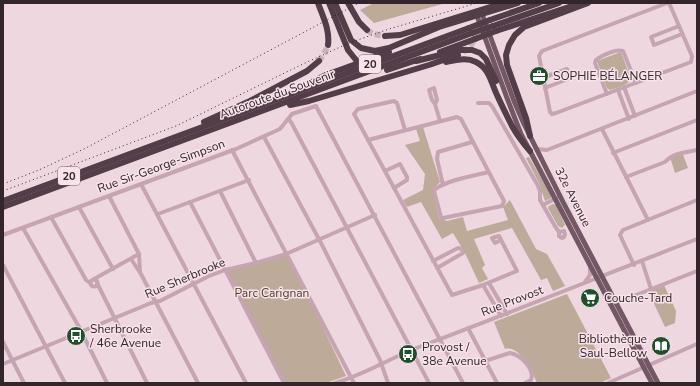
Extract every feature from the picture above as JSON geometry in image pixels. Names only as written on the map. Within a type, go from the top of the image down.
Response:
[{"type":"highway","points":[[318,3],[327,28],[328,45]]},
{"type":"highway","points":[[329,3],[350,52],[356,60]]},
{"type":"highway","points":[[334,3],[345,29],[356,45],[366,50],[376,51],[439,27],[476,18],[518,3]]},
{"type":"highway","points":[[348,3],[359,22],[367,30]]},
{"type":"highway","points":[[385,36],[400,34],[503,3]]},
{"type":"highway","name":"Autoroute du Souvenir","points":[[493,25],[539,3]]},
{"type":"highway","name":"Autoroute du Souvenir","points":[[3,207],[493,25],[559,3]]},
{"type":"highway","points":[[493,25],[580,3]]},
{"type":"highway","points":[[530,136],[526,118],[507,65],[506,55],[508,45],[515,35],[524,27],[588,3]]},
{"type":"highway","points":[[270,101],[326,75],[407,45],[461,22]]},
{"type":"highway","points":[[416,61],[472,33]]},
{"type":"highway","name":"Autoroute du Souvenir","points":[[3,201],[270,101],[472,33]]},
{"type":"highway","points":[[387,70],[416,61],[464,50],[472,50],[480,53],[489,63],[512,126]]},
{"type":"highway","points":[[270,109],[308,101],[458,55]]},
{"type":"highway","points":[[429,65],[461,59],[471,60],[480,64],[489,75],[496,94],[512,126],[530,151]]},
{"type":"highway","points":[[185,133],[307,71],[319,61]]},
{"type":"main road","name":"32e Avenue","points":[[476,18],[558,197],[590,263],[616,303],[646,366],[652,383]]},
{"type":"main road","name":"32e Avenue","points":[[476,18],[511,109],[530,151],[558,197],[646,366],[658,383]]},
{"type":"street","points":[[667,3],[670,5],[679,26],[692,56],[691,62],[553,114],[549,110],[539,56],[542,51],[667,3]]},
{"type":"street","points":[[679,26],[651,37],[654,45],[682,34]]},
{"type":"street","points":[[607,94],[595,63],[599,58],[619,50],[623,51],[636,83]]},
{"type":"street","points":[[542,78],[567,69],[570,78],[544,88]]},
{"type":"street","points":[[624,87],[635,116]]},
{"type":"street","points":[[618,90],[629,119]]},
{"type":"street","points":[[537,149],[547,150],[697,92]]},
{"type":"street","points":[[404,130],[397,103],[394,101],[358,109],[354,114],[452,295],[489,283],[517,271],[501,240]]},
{"type":"street","points":[[478,103],[489,103],[492,106],[537,184],[540,190],[540,200],[559,232]]},
{"type":"street","points":[[435,104],[440,120]]},
{"type":"street","name":"Rue Sir-George-Simpson","points":[[3,235],[264,137],[282,128],[293,114],[314,106],[317,107],[375,215]]},
{"type":"street","points":[[288,119],[348,227],[429,383]]},
{"type":"street","points":[[368,140],[440,120],[461,119],[472,142],[489,172],[504,201],[502,206],[443,218],[441,216],[434,191],[435,188],[443,184],[489,172]]},
{"type":"street","points":[[613,153],[697,120]]},
{"type":"street","points":[[602,129],[648,220]]},
{"type":"street","points":[[264,137],[319,240],[382,364],[388,383]]},
{"type":"street","points":[[443,184],[437,158],[438,152],[472,142]]},
{"type":"street","points":[[232,150],[354,383]]},
{"type":"street","points":[[542,160],[547,150]]},
{"type":"street","points":[[626,177],[665,162],[670,157],[682,152],[697,150]]},
{"type":"street","points":[[385,171],[397,164],[400,164],[407,180],[394,188]]},
{"type":"street","points":[[158,214],[249,180]]},
{"type":"street","points":[[141,184],[246,383]]},
{"type":"street","points":[[220,191],[256,263]]},
{"type":"street","points":[[109,196],[139,254],[140,274]]},
{"type":"street","points":[[543,205],[558,197]]},
{"type":"street","points":[[634,265],[620,232],[697,200]]},
{"type":"street","points":[[190,202],[284,383]]},
{"type":"street","points":[[79,207],[113,269]]},
{"type":"street","points":[[375,215],[463,383]]},
{"type":"street","name":"Rue Sherbrooke","points":[[3,364],[155,302],[225,270],[286,254],[375,215]]},
{"type":"street","points":[[51,217],[86,280],[102,292]]},
{"type":"street","points":[[23,228],[81,332],[107,383]]},
{"type":"street","name":"Rue Provost","points":[[335,383],[351,378],[411,350],[634,265],[697,239]]},
{"type":"street","points":[[433,261],[458,248],[462,249],[463,254],[437,268]]},
{"type":"street","points":[[91,284],[92,280],[96,281],[139,254]]},
{"type":"street","points":[[131,259],[198,383]]},
{"type":"street","points":[[642,261],[651,289]]},
{"type":"street","points":[[582,284],[590,277],[590,263]]},
{"type":"street","points":[[3,265],[65,383]]},
{"type":"street","points":[[616,303],[697,271]]},
{"type":"street","points":[[96,281],[147,383]]},
{"type":"street","points":[[489,283],[506,314]]},
{"type":"street","points":[[483,285],[501,316]]},
{"type":"street","points":[[468,328],[497,383]]},
{"type":"street","points":[[3,342],[24,383]]},
{"type":"street","points":[[609,383],[697,344]]},
{"type":"street","points":[[485,361],[510,353],[513,354],[525,361],[532,376],[532,380],[526,383]]},
{"type":"green space","points":[[374,3],[446,3],[374,23],[360,10]]},
{"type":"green space","points":[[621,52],[631,79],[625,85],[610,90],[607,88],[597,61]]},
{"type":"green space","points":[[423,127],[440,182],[434,188],[433,192],[439,218],[447,221],[463,217],[467,231],[508,220],[503,207],[510,200],[536,249],[547,254],[565,286],[553,291],[547,278],[541,280],[512,228],[474,239],[485,265],[482,268],[488,279],[479,283],[465,253],[453,233],[442,239],[421,202],[407,207],[403,200],[423,190],[425,174],[405,145],[420,141],[416,129]]},
{"type":"green space","points":[[682,152],[688,168],[675,173],[670,157]]},
{"type":"green space","points":[[529,157],[551,195],[551,198],[545,201],[539,183],[526,158]]},
{"type":"green space","points":[[553,204],[556,205],[565,225],[562,228],[558,226],[548,208]]},
{"type":"green space","name":"Parc Carignan","points":[[288,254],[346,376],[326,383],[285,383],[225,271]]},
{"type":"green space","points":[[664,285],[676,311],[675,323],[665,327],[648,291]]},
{"type":"green space","points":[[567,294],[611,378],[600,383],[537,383],[521,355],[511,349],[505,349],[494,322]]},
{"type":"tunnel","points":[[463,52],[470,46],[474,39],[475,31],[473,22]]},
{"type":"tunnel","points":[[367,30],[373,34],[385,36]]},
{"type":"tunnel","points":[[319,61],[328,45]]},
{"type":"railway","points":[[3,184],[39,170],[84,149],[359,3]]},
{"type":"railway","points":[[3,191],[176,126],[349,43],[389,29],[477,3]]},
{"type":"place","name":"SOPHIE BÉLANGER","points":[[539,76]]},
{"type":"place","name":"Couche-Tard","points":[[590,298]]},
{"type":"place","name":"Sherbrooke / 46e Avenue","points":[[76,336]]},
{"type":"place","name":"Bibliothèque Saul-Bellow","points":[[661,346]]},
{"type":"place","name":"Provost / 38e Avenue","points":[[408,354]]}]
